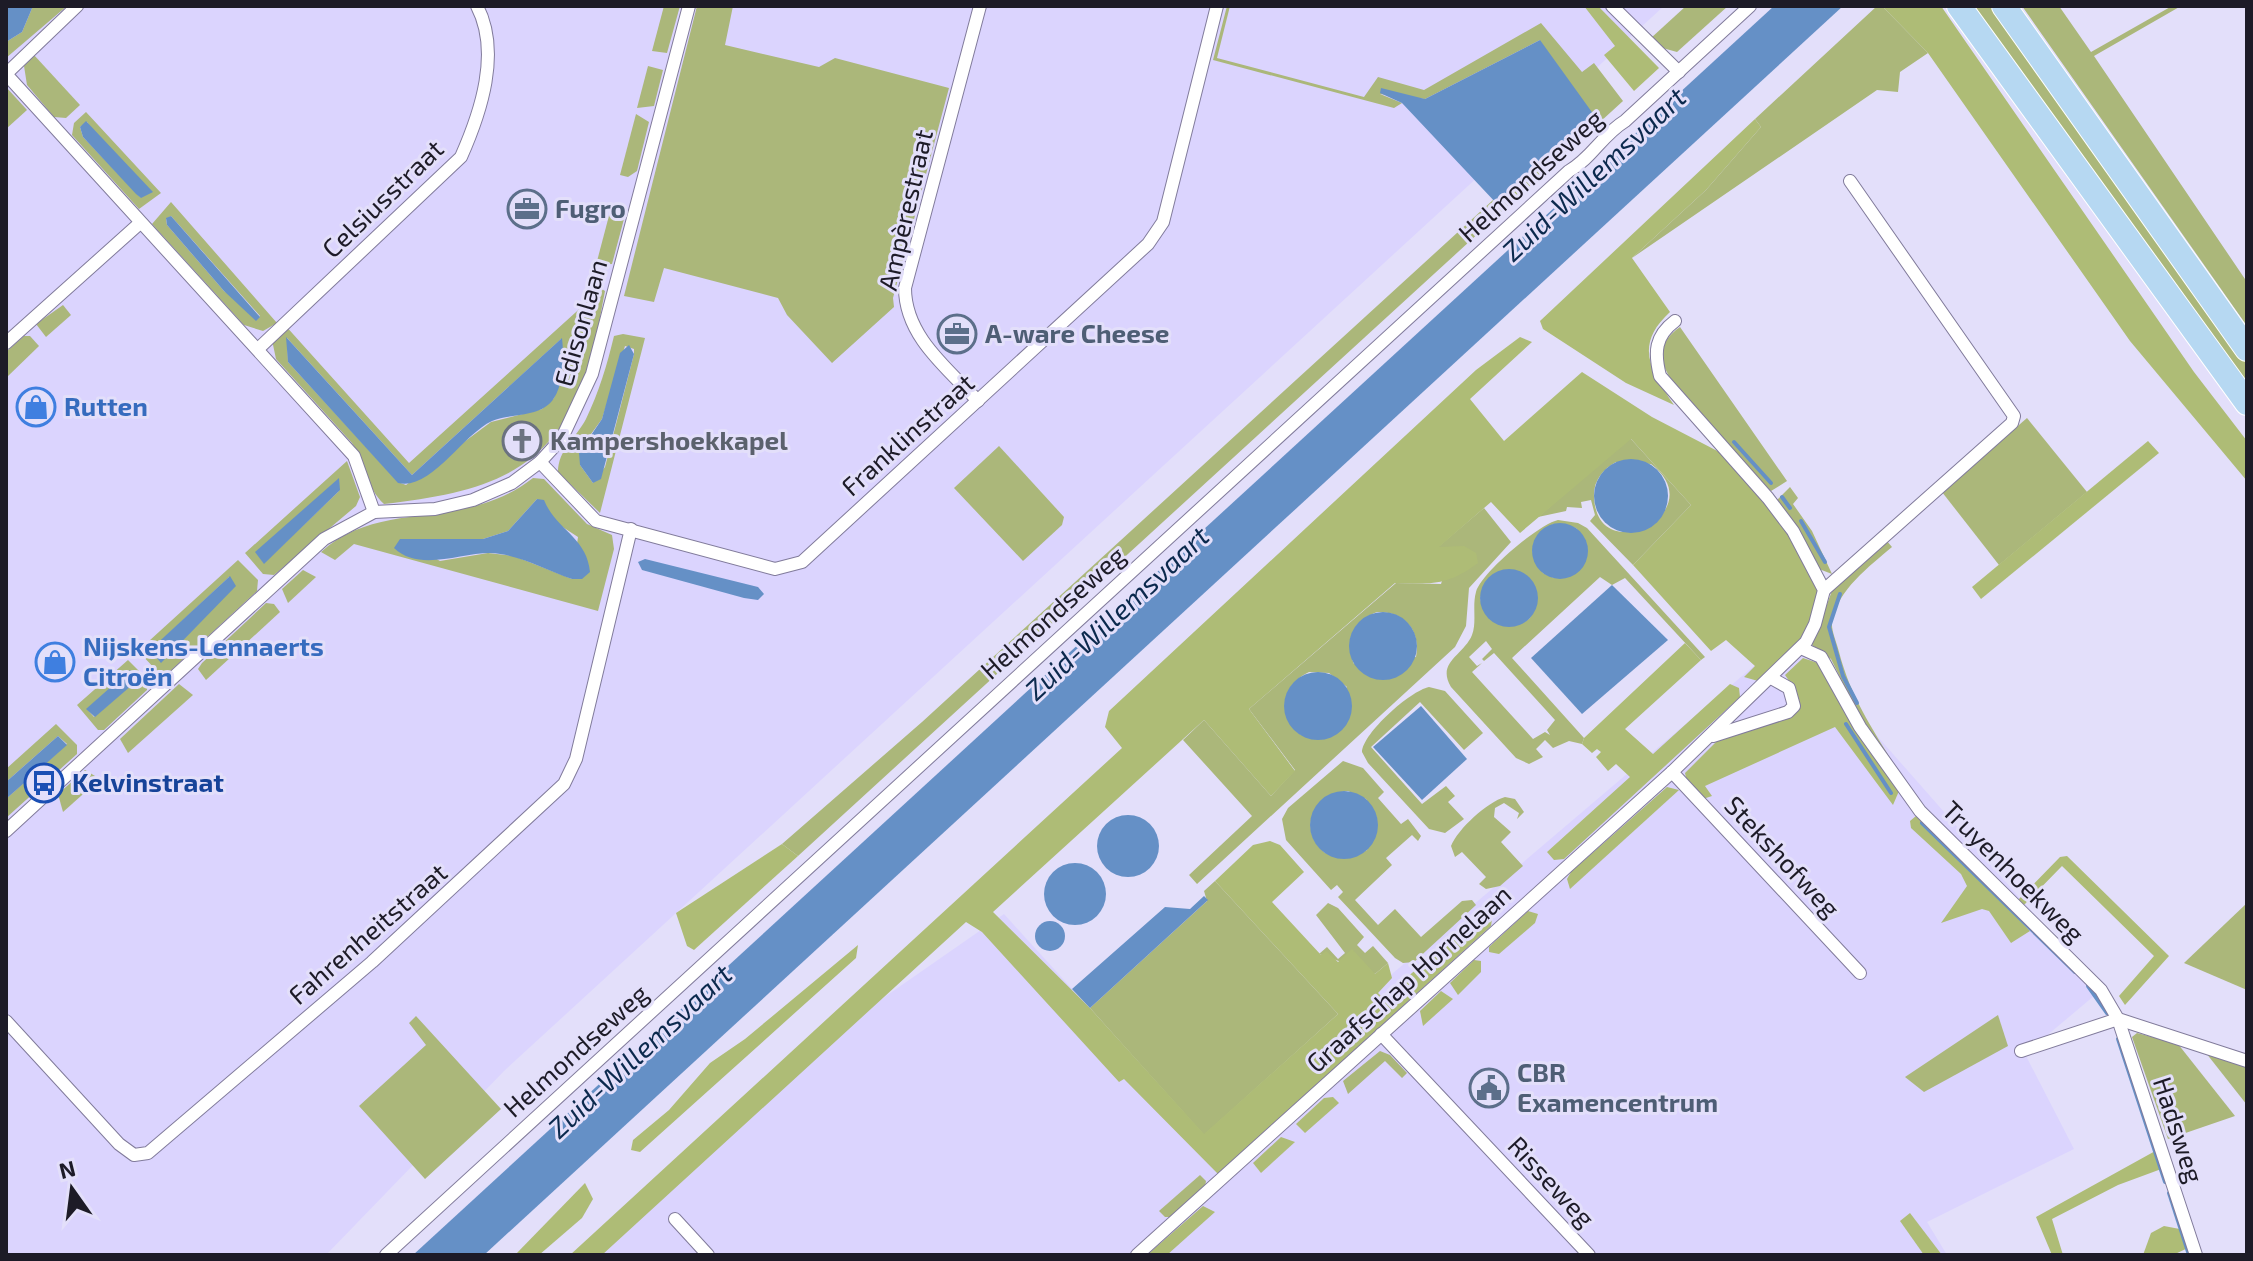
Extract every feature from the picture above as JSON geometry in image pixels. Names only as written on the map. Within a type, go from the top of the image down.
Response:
[{"type":"highway","points":[[1959,6],[2247,403]]},
{"type":"highway","points":[[2004,6],[2247,349]]},
{"type":"street","points":[[77,6],[6,74],[354,456],[374,512]]},
{"type":"street","name":"Celsiusstraat","points":[[258,349],[461,157],[477,120],[488,61],[488,27],[477,6]]},
{"type":"street","name":"Edisonlaan","points":[[6,831],[324,539],[374,512],[435,509],[473,500],[512,483],[540,462],[562,438],[592,374],[689,6]]},
{"type":"street","name":"Ampèrestraat","points":[[978,401],[915,332],[905,308],[905,288],[980,6]]},
{"type":"street","name":"Franklinstraat","points":[[540,462],[590,516],[775,569],[802,562],[1148,244],[1163,222],[1217,6]]},
{"type":"street","points":[[1612,6],[1679,72]]},
{"type":"street","name":"Helmondseweg","points":[[386,1255],[1558,181],[1585,162],[1610,130],[1625,121],[1750,6]]},
{"type":"street","points":[[1675,321],[1659,337],[1655,357],[1660,376],[1694,419],[1768,498],[1793,531],[1824,590],[2012,423],[2014,416],[1850,181]]},
{"type":"street","points":[[6,343],[140,223]]},
{"type":"street","name":"Fahrenheitstraat","points":[[6,1021],[119,1144],[134,1155],[148,1153],[372,962],[564,784],[576,759],[631,529]]},
{"type":"street","name":"Graafschap Hornelaan","points":[[1137,1255],[1672,772],[1771,678],[1801,648],[1815,624],[1824,590]]},
{"type":"street","name":"Truyenhoekweg","points":[[1801,648],[1821,657],[1860,727],[1920,811],[2101,990],[2118,1019]]},
{"type":"street","name":"Graafschap Hornelaan","points":[[1710,737],[1788,712],[1794,706],[1793,694],[1771,678]]},
{"type":"street","name":"Stekshofweg","points":[[1672,772],[1860,973]]},
{"type":"street","points":[[2021,1051],[2118,1019],[2247,1061]]},
{"type":"street","name":"Hadsweg","points":[[2118,1019],[2196,1255]]},
{"type":"street","name":"Risseweg","points":[[1381,1034],[1589,1255]]},
{"type":"street","points":[[675,1219],[708,1255]]},
{"type":"shaded area","points":[[6,6],[1664,6],[504,1071],[326,1255],[6,1255]]},
{"type":"shaded area","points":[[1789,636],[2101,990],[2025,1054],[2074,1149],[1927,1222],[1947,1255],[584,1255],[794,1060],[1004,914],[1204,1134]]},
{"type":"green space","points":[[33,6],[67,6],[6,58],[6,42],[22,32]]},
{"type":"green space","points":[[664,6],[680,6],[667,53],[652,51]]},
{"type":"green space","points":[[697,6],[733,6],[725,45],[819,67],[835,58],[949,88],[893,298],[894,307],[832,363],[787,315],[778,298],[664,268],[654,302],[624,296]]},
{"type":"green space","points":[[1227,6],[1230,6],[1217,58],[1364,97],[1378,77],[1424,90],[1541,23],[1582,72],[1594,63],[1623,101],[798,856],[782,844],[922,722],[1493,200],[1497,204],[1540,40],[1425,99],[1380,94],[1402,103],[1394,108],[1213,60]]},
{"type":"green space","points":[[1584,6],[1598,6],[1659,68],[1634,91],[1604,55],[1615,46]]},
{"type":"green space","points":[[1686,6],[1728,6],[1677,52],[1659,47],[1651,38]]},
{"type":"green space","points":[[1877,6],[1882,6],[1928,53],[1900,72],[1898,92],[1877,90],[1632,258],[1706,190],[1761,127],[1755,119]]},
{"type":"green space","points":[[1882,6],[1941,6],[2194,372],[2247,441],[2247,481],[2130,341],[1928,53]]},
{"type":"green space","points":[[1969,6],[1993,6],[2247,362],[2247,396]]},
{"type":"green space","points":[[2022,6],[2059,6],[2091,52],[2172,6],[2181,6],[2094,56],[2247,282],[2247,326]]},
{"type":"green space","points":[[34,55],[80,105],[66,118],[54,117],[27,85],[24,66]]},
{"type":"green space","points":[[648,66],[663,70],[654,106],[637,108]]},
{"type":"green space","points":[[6,87],[27,110],[6,129]]},
{"type":"green space","points":[[86,112],[161,193],[139,209],[72,135],[74,123]],"holes":[[[87,122],[141,198],[83,137],[80,127]]]},
{"type":"green space","points":[[636,114],[649,122],[637,171],[628,177],[620,175]]},
{"type":"green space","points":[[1755,119],[1761,127],[1706,190],[1632,258],[1670,312],[1659,324],[1649,347],[1653,369],[1674,405],[1626,383],[1543,329],[1540,321]]},
{"type":"green space","points":[[171,202],[277,323],[263,331],[244,325],[152,224]],"holes":[[[171,216],[260,316],[224,291],[167,225],[166,219]]]},
{"type":"green space","points":[[611,208],[622,213],[624,219],[612,264],[596,265]]},
{"type":"green space","points":[[591,282],[605,291],[588,369],[574,405],[556,433],[535,455],[511,472],[484,484],[453,493],[384,504],[373,491],[352,443],[276,359],[272,340],[284,324],[409,463],[586,303]],"holes":[[[287,338],[412,475],[561,339],[564,359],[554,398],[542,409],[491,422],[406,485],[398,482],[288,362]]]},
{"type":"green space","points":[[63,305],[71,315],[46,337],[36,324]]},
{"type":"green space","points":[[1680,327],[1787,481],[1771,491],[1708,426],[1666,370],[1663,348]]},
{"type":"green space","points":[[623,334],[645,338],[600,513],[558,472],[564,451],[586,419],[595,399],[614,336]],"holes":[[[625,346],[634,349],[605,467],[593,483],[580,465],[583,445],[602,419]]]},
{"type":"green space","points":[[24,336],[30,336],[39,346],[6,378],[6,352]]},
{"type":"green space","points":[[1520,337],[1532,342],[1470,399],[1504,441],[1582,372],[1652,417],[1727,456],[1787,532],[1817,588],[1817,599],[1807,633],[1758,681],[1744,677],[1755,666],[1726,640],[1711,651],[1633,565],[1691,505],[1631,439],[1520,533],[1491,502],[1439,547],[1464,546],[1476,553],[1478,563],[1448,580],[1395,583],[1249,709],[1295,771],[1271,796],[1204,720],[993,912],[1090,1008],[1204,1134],[1338,1014],[1215,881],[1253,845],[1270,841],[1280,845],[1304,872],[1272,902],[1321,955],[1326,951],[1338,962],[1352,949],[1375,974],[1388,963],[1392,978],[1378,993],[1383,998],[1485,910],[1492,919],[1491,926],[1218,1174],[1124,1079],[1119,1082],[982,932],[966,922],[602,1255],[570,1255],[1122,748],[1105,727],[1109,711],[1476,370]]},
{"type":"green space","points":[[2027,418],[2087,492],[1999,565],[1942,492]]},
{"type":"green space","points":[[1630,438],[1691,505],[1633,565],[1590,521],[1595,515],[1591,500],[1581,502],[1582,508],[1567,507],[1566,511],[1538,517]],"holes":[[[1616,462],[1651,464],[1667,482],[1669,500],[1661,515],[1647,526],[1630,532],[1613,530],[1600,519],[1594,497],[1600,476]]]},
{"type":"green space","points":[[2148,441],[2159,453],[1981,599],[1972,587]]},
{"type":"green space","points":[[999,446],[1064,517],[1062,525],[1023,561],[954,488]]},
{"type":"green space","points":[[347,461],[360,497],[356,506],[274,575],[263,574],[245,553]],"holes":[[[340,490],[264,563],[256,552]]]},
{"type":"green space","points":[[533,478],[544,479],[587,524],[612,535],[614,549],[598,611],[354,544],[335,560],[321,552],[345,535],[370,525],[451,511],[506,495]],"holes":[[[537,499],[558,524],[578,537],[572,579],[514,556],[488,553],[440,561],[401,539],[483,539],[508,531]]]},
{"type":"green space","points":[[1790,487],[1798,498],[1793,504],[1812,531],[1832,574],[1819,569],[1777,500]]},
{"type":"green space","points":[[1484,508],[1511,542],[1469,588],[1466,626],[1455,647],[1197,884],[1189,875],[1252,816],[1183,740],[1204,720],[1271,796],[1295,770],[1249,709],[1396,583],[1441,584],[1452,549],[1438,547]],"holes":[[[1377,612],[1395,615],[1408,624],[1416,638],[1416,657],[1354,664],[1350,647],[1353,632],[1362,621]],[[1309,672],[1329,673],[1347,687],[1301,735],[1288,719],[1285,701],[1292,685]]]},
{"type":"green space","points":[[1558,520],[1578,523],[1587,528],[1705,657],[1701,660],[1625,578],[1612,585],[1600,577],[1512,658],[1584,738],[1582,744],[1569,741],[1553,748],[1545,740],[1536,749],[1543,757],[1529,764],[1516,758],[1451,687],[1447,671],[1472,635],[1475,597],[1480,584],[1512,550],[1549,523]],"holes":[[[1553,524],[1576,528],[1587,545],[1570,576],[1554,578],[1543,573],[1532,551]],[[1520,572],[1536,588],[1530,618],[1513,626],[1492,620],[1486,614],[1480,597]],[[1486,641],[1492,649],[1482,659],[1484,661],[1494,653],[1555,720],[1547,730],[1550,735],[1545,732],[1533,739],[1472,672],[1482,663],[1477,666],[1469,657]]]},
{"type":"green space","points":[[1886,540],[1892,547],[1847,589],[1835,610],[1832,626],[1852,689],[1908,788],[1866,729],[1831,659],[1812,645],[1833,588]]},
{"type":"green space","points":[[238,560],[258,580],[257,591],[167,674],[158,672],[138,651]],"holes":[[[230,577],[165,659],[151,650]]]},
{"type":"green space","points":[[303,570],[316,577],[288,603],[282,589]]},
{"type":"green space","points":[[266,603],[274,604],[280,612],[206,680],[198,669],[202,663]]},
{"type":"green space","points":[[1685,643],[1701,660],[1625,729],[1653,754],[1730,684],[1739,688],[1740,697],[1564,859],[1554,860],[1547,852],[1630,777],[1616,764],[1608,771],[1596,757],[1601,752],[1597,749],[1592,753],[1582,744],[1584,738]]},
{"type":"green space","points":[[1803,658],[1821,664],[1899,791],[1893,805],[1835,727],[1705,786],[1712,796],[1703,799],[1687,782],[1685,773],[1720,738],[1790,715],[1796,691],[1785,675]]},
{"type":"green space","points":[[128,660],[148,680],[147,690],[104,730],[98,730],[77,705]],"holes":[[[131,671],[138,679],[94,717],[87,709]]]},
{"type":"green space","points":[[179,684],[193,695],[128,753],[120,739]]},
{"type":"green space","points":[[1429,687],[1445,691],[1483,733],[1464,750],[1420,702],[1371,747],[1422,804],[1446,786],[1455,796],[1448,802],[1464,819],[1445,833],[1429,829],[1368,763],[1362,752],[1370,734],[1389,714],[1411,696]]},
{"type":"green space","points":[[56,724],[77,745],[77,754],[6,818],[6,799],[67,744],[58,736],[6,782],[6,769]]},
{"type":"green space","points":[[1343,761],[1363,768],[1384,792],[1378,798],[1401,824],[1408,819],[1421,836],[1418,841],[1412,835],[1386,858],[1392,865],[1355,900],[1378,925],[1395,909],[1421,937],[1462,901],[1472,900],[1476,905],[1414,962],[1403,963],[1338,897],[1343,892],[1337,885],[1331,890],[1286,840],[1282,819],[1288,808]],"holes":[[[1348,791],[1366,799],[1377,818],[1367,850],[1354,857],[1325,853],[1312,834],[1313,814],[1318,805],[1336,793]]]},
{"type":"green space","points":[[85,770],[100,779],[63,812],[58,794]]},
{"type":"green space","points":[[1667,787],[1679,790],[1570,889],[1567,879],[1571,872]]},
{"type":"green space","points":[[1505,797],[1515,799],[1524,812],[1517,819],[1519,813],[1504,803],[1495,808],[1494,817],[1511,832],[1501,842],[1523,866],[1500,886],[1486,889],[1479,884],[1486,877],[1462,852],[1455,857],[1451,846],[1474,817]]},
{"type":"green space","points":[[1916,816],[1930,825],[2030,931],[2011,943],[1989,911],[1982,909],[1941,923],[1967,886],[1961,874],[1911,828],[1910,821]]},
{"type":"green space","points":[[782,844],[798,856],[694,950],[687,946],[676,913]]},
{"type":"green space","points":[[2067,856],[2169,956],[2125,1005],[2119,996],[2154,956],[2062,866],[2024,905],[2018,900],[2060,857]]},
{"type":"green space","points":[[1215,881],[1338,1014],[1204,1135],[1090,1008],[1207,901],[1204,891]]},
{"type":"green space","points":[[1328,903],[1338,908],[1364,937],[1357,945],[1365,953],[1373,946],[1388,963],[1375,974],[1319,954],[1327,947],[1338,959],[1345,953],[1316,915]]},
{"type":"green space","points":[[2247,903],[2247,990],[2184,963]]},
{"type":"green space","points":[[1528,911],[1538,914],[1535,923],[1499,954],[1489,952],[1489,947]]},
{"type":"green space","points":[[858,945],[856,958],[640,1152],[631,1150],[633,1140],[669,1110],[710,1063],[745,1039]]},
{"type":"green space","points":[[1474,960],[1481,961],[1481,972],[1458,995],[1450,983]]},
{"type":"green space","points":[[1441,991],[1453,999],[1423,1026],[1420,1011]]},
{"type":"green space","points":[[1998,1015],[2008,1046],[1924,1092],[1905,1077]]},
{"type":"green space","points":[[416,1016],[501,1109],[425,1179],[359,1106],[426,1045],[409,1023]]},
{"type":"green space","points":[[2137,1033],[2178,1044],[2235,1116],[2168,1139],[2132,1037]]},
{"type":"green space","points":[[1380,1051],[1390,1055],[1407,1073],[1402,1078],[1385,1061],[1348,1094],[1343,1081]]},
{"type":"green space","points":[[2206,1053],[2247,1067],[2247,1105]]},
{"type":"green space","points":[[1333,1097],[1339,1103],[1305,1133],[1296,1124],[1324,1098]]},
{"type":"green space","points":[[1281,1137],[1295,1142],[1261,1173],[1253,1163]]},
{"type":"green space","points":[[2157,1150],[2164,1168],[2118,1185],[2052,1219],[2063,1255],[2052,1255],[2036,1217]]},
{"type":"green space","points":[[1200,1175],[1206,1181],[1205,1187],[1172,1217],[1165,1217],[1159,1211]]},
{"type":"green space","points":[[585,1183],[593,1199],[582,1218],[539,1255],[515,1255]]},
{"type":"green space","points":[[1203,1206],[1215,1212],[1167,1255],[1147,1255]]},
{"type":"green space","points":[[1910,1213],[1942,1255],[1924,1255],[1900,1221]]},
{"type":"green space","points":[[2164,1226],[2185,1230],[2190,1247],[2173,1255],[2143,1255],[2151,1233]]},
{"type":"water","points":[[6,6],[33,6],[22,32],[6,42]]},
{"type":"water","name":"Zuid-Willemsvaart","points":[[1774,6],[1843,6],[484,1255],[413,1255]]},
{"type":"water","points":[[1540,40],[1594,115],[1497,204],[1402,103],[1380,93],[1381,88],[1425,99]]},
{"type":"water","points":[[86,121],[153,192],[141,198],[136,194],[83,137],[80,127]]},
{"type":"water","points":[[171,216],[260,317],[256,321],[224,291],[167,225],[166,218]]},
{"type":"water","points":[[286,337],[412,475],[562,338],[563,361],[557,392],[549,404],[534,412],[492,421],[422,479],[398,483],[288,362]]},
{"type":"water","points":[[629,345],[634,354],[601,479],[593,483],[580,465],[579,453],[602,419],[620,353]]},
{"type":"water","points":[[1631,459],[1652,465],[1662,475],[1668,496],[1662,517],[1652,527],[1631,533],[1610,527],[1600,517],[1594,496],[1600,475],[1610,465]]},
{"type":"water","points":[[339,478],[340,490],[264,564],[255,552]]},
{"type":"water","points":[[537,499],[544,500],[583,550],[590,572],[582,579],[572,579],[501,554],[427,560],[404,555],[394,548],[400,539],[483,539],[508,531]]},
{"type":"water","points":[[1560,523],[1580,531],[1588,551],[1580,571],[1560,579],[1540,571],[1532,551],[1540,531]]},
{"type":"water","points":[[645,559],[758,587],[764,594],[758,600],[744,598],[642,570],[638,562]]},
{"type":"water","points":[[1509,569],[1529,578],[1538,598],[1529,618],[1509,627],[1489,618],[1480,598],[1489,578]]},
{"type":"water","points":[[230,576],[236,586],[161,663],[150,650]]},
{"type":"water","points":[[1612,585],[1668,640],[1582,714],[1531,658]]},
{"type":"water","points":[[1390,612],[1411,627],[1417,646],[1415,659],[1407,670],[1390,680],[1376,680],[1359,670],[1351,659],[1349,639],[1359,622],[1370,614]]},
{"type":"water","points":[[130,670],[139,679],[95,717],[86,709]]},
{"type":"water","points":[[1318,672],[1331,674],[1342,682],[1350,693],[1350,719],[1342,730],[1331,738],[1318,740],[1305,738],[1294,730],[1286,719],[1284,706],[1286,693],[1294,682],[1305,674]]},
{"type":"water","points":[[1421,706],[1467,759],[1422,800],[1373,747]]},
{"type":"water","points":[[58,736],[67,745],[6,799],[6,782]]},
{"type":"water","points":[[1344,791],[1368,801],[1378,825],[1368,849],[1344,859],[1320,849],[1310,825],[1320,801]]},
{"type":"water","points":[[1128,815],[1150,824],[1159,846],[1150,868],[1128,877],[1106,868],[1097,846],[1106,824]]},
{"type":"water","points":[[1075,863],[1097,872],[1106,894],[1097,916],[1075,925],[1053,916],[1044,894],[1053,872]]},
{"type":"water","points":[[1204,896],[1208,900],[1090,1008],[1072,989],[1165,907],[1190,909]]},
{"type":"water","points":[[1050,921],[1056,922],[1064,930],[1064,942],[1056,950],[1050,951],[1044,950],[1036,942],[1035,936],[1036,930],[1044,922]]},
{"type":"waterway","points":[[1734,442],[1771,483]]},
{"type":"waterway","points":[[1782,497],[1790,508]]},
{"type":"waterway","points":[[1801,521],[1825,562]]},
{"type":"waterway","points":[[1840,594],[1829,627],[1843,676],[1857,703]]},
{"type":"waterway","points":[[1846,724],[1891,793]]},
{"type":"waterway","points":[[1922,823],[2075,972]]},
{"type":"waterway","points":[[2088,986],[2107,1013]]},
{"type":"waterway","points":[[2118,1039],[2165,1182]]},
{"type":"waterway","points":[[2169,1193],[2189,1255]]},
{"type":"place","name":"Fugro","points":[[527,209]]},
{"type":"place","name":"A-ware Cheese","points":[[957,334]]},
{"type":"place","name":"Rutten","points":[[36,407]]},
{"type":"place","name":"Kampershoekkapel","points":[[522,441]]},
{"type":"place","name":"Nijskens-Lennaerts Citroën","points":[[55,662]]},
{"type":"place","name":"Kelvinstraat","points":[[44,783]]},
{"type":"place","name":"CBR Examencentrum","points":[[1489,1088]]}]
